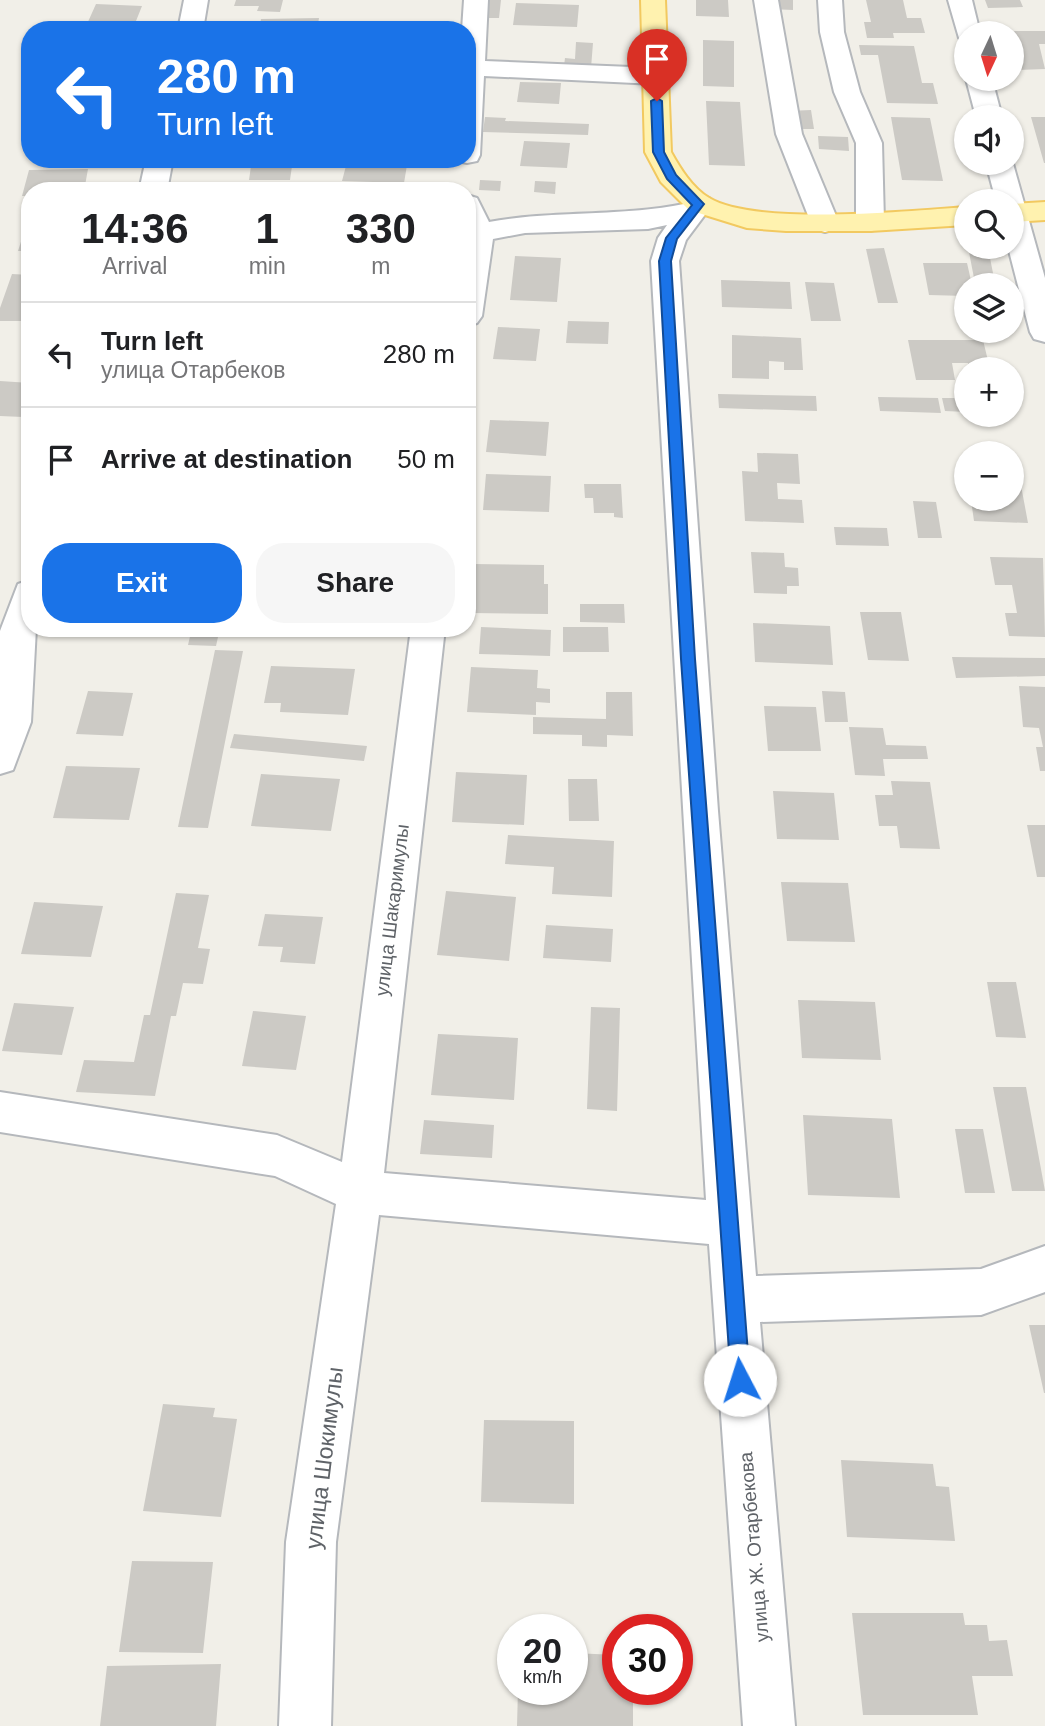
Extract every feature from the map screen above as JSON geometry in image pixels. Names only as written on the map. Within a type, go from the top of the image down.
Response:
[{"type":"main road","points":[[653,0],[658,152],[694,208],[747,219],[825,223],[954,217]]},
{"type":"main road","points":[[1024,212],[1045,211]]},
{"type":"street","points":[[192,21],[196,0]]},
{"type":"street","points":[[475,21],[476,0]]},
{"type":"street","points":[[766,0],[801,32],[847,92],[869,143],[870,222]]},
{"type":"street","points":[[825,223],[789,134],[801,32],[830,0]]},
{"type":"street","points":[[960,0],[965,21]]},
{"type":"street","points":[[476,68],[656,76]]},
{"type":"street","points":[[476,234],[525,224],[648,220],[694,208]]},
{"type":"street","name":"улица Ж. Отарбекова","points":[[694,208],[672,238],[665,261],[687,646],[728,1224],[769,1726]]},
{"type":"street","points":[[1024,256],[1045,332]]},
{"type":"street","points":[[0,759],[13,722],[8,632],[21,609]]},
{"type":"street","name":"улица Шакаримулы","points":[[360,1192],[427,637]]},
{"type":"street","points":[[0,1112],[277,1156],[360,1192],[728,1224]]},
{"type":"street","name":"улица Шокимулы","points":[[305,1726],[311,1542],[360,1192]]},
{"type":"street","points":[[734,1300],[981,1292],[1045,1269]]},
{"type":"building","points":[[236,0],[283,0],[280,12],[257,11],[259,6],[234,6]]},
{"type":"building","points":[[485,0],[501,0],[499,18],[482,18]]},
{"type":"building","points":[[696,0],[728,0],[729,17],[696,16]]},
{"type":"building","points":[[770,0],[793,0],[793,10],[770,9]]},
{"type":"building","points":[[866,0],[903,0],[907,18],[921,18],[925,33],[893,33],[894,38],[867,38],[864,22],[871,22]]},
{"type":"building","points":[[985,0],[1020,0],[1023,7],[988,8]]},
{"type":"building","points":[[516,3],[579,5],[577,27],[513,25]]},
{"type":"building","points":[[96,4],[142,6],[136,21],[88,21]]},
{"type":"building","points":[[319,18],[318,21],[261,19]]},
{"type":"building","points":[[1024,31],[1045,31],[1045,44],[1039,44],[1045,69],[1024,70]]},
{"type":"building","points":[[703,40],[734,41],[734,87],[703,86]]},
{"type":"building","points":[[576,42],[593,43],[591,68],[564,66],[565,58],[575,59]]},
{"type":"building","points":[[859,45],[914,46],[922,83],[933,83],[938,104],[887,103],[878,55],[861,55]]},
{"type":"building","points":[[520,82],[561,83],[559,104],[517,102]]},
{"type":"building","points":[[706,101],[740,102],[745,166],[709,165]]},
{"type":"building","points":[[811,110],[814,129],[791,129],[788,111]]},
{"type":"building","points":[[485,117],[506,118],[505,121],[589,124],[588,135],[483,132]]},
{"type":"building","points":[[891,117],[930,118],[943,181],[902,180]]},
{"type":"building","points":[[1031,117],[1045,117],[1045,163],[1044,163]]},
{"type":"building","points":[[818,136],[848,137],[849,151],[819,149]]},
{"type":"building","points":[[524,141],[570,143],[567,168],[520,166]]},
{"type":"building","points":[[251,168],[292,168],[290,180],[249,180]]},
{"type":"building","points":[[345,168],[406,168],[404,182],[342,181]]},
{"type":"building","points":[[88,169],[86,182],[26,182],[29,170]]},
{"type":"building","points":[[480,180],[501,181],[500,191],[479,190]]},
{"type":"building","points":[[535,181],[556,182],[555,194],[534,192]]},
{"type":"building","points":[[884,248],[898,303],[878,303],[866,249]]},
{"type":"building","points":[[515,256],[561,258],[557,302],[510,300]]},
{"type":"building","points":[[970,259],[990,259],[993,273],[973,273]]},
{"type":"building","points":[[923,263],[967,263],[969,273],[954,273],[954,296],[929,295]]},
{"type":"building","points":[[12,274],[21,274],[21,321],[0,321],[0,308]]},
{"type":"building","points":[[721,280],[790,282],[792,309],[722,307]]},
{"type":"building","points":[[805,282],[834,283],[841,321],[811,321]]},
{"type":"building","points":[[568,321],[609,322],[608,344],[566,343]]},
{"type":"building","points":[[498,327],[540,329],[536,361],[493,359]]},
{"type":"building","points":[[732,335],[801,338],[803,370],[784,370],[784,362],[769,361],[769,379],[732,378]]},
{"type":"building","points":[[908,340],[984,343],[987,357],[954,357],[954,380],[916,380]]},
{"type":"building","points":[[0,381],[21,382],[21,417],[0,416]]},
{"type":"building","points":[[718,394],[816,396],[817,411],[719,408]]},
{"type":"building","points":[[878,397],[938,398],[941,413],[880,411]]},
{"type":"building","points":[[942,398],[954,398],[954,411],[945,411]]},
{"type":"building","points":[[490,420],[549,422],[546,456],[486,452]]},
{"type":"building","points":[[757,453],[798,454],[800,484],[777,483],[778,499],[802,500],[804,523],[745,521],[742,471],[758,472]]},
{"type":"building","points":[[486,474],[551,476],[549,512],[483,510]]},
{"type":"building","points":[[584,484],[621,484],[623,518],[614,517],[614,513],[594,513],[593,498],[585,498]]},
{"type":"building","points":[[913,501],[936,502],[942,538],[918,538]]},
{"type":"building","points":[[1024,501],[1028,523],[974,521],[973,511],[1024,511]]},
{"type":"building","points":[[834,527],[887,528],[889,546],[836,545]]},
{"type":"building","points":[[751,552],[784,553],[785,567],[798,568],[799,586],[787,586],[787,594],[754,593]]},
{"type":"building","points":[[990,557],[1043,558],[1045,637],[1009,636],[1005,613],[1017,613],[1012,585],[995,585]]},
{"type":"building","points":[[476,564],[544,565],[544,584],[548,584],[548,614],[476,613]]},
{"type":"building","points":[[580,604],[624,604],[625,623],[580,622]]},
{"type":"building","points":[[860,612],[901,612],[909,661],[868,660]]},
{"type":"building","points":[[753,623],[830,626],[833,665],[755,662]]},
{"type":"building","points":[[481,627],[551,630],[550,656],[479,654]]},
{"type":"building","points":[[563,627],[608,627],[609,652],[563,652]]},
{"type":"building","points":[[190,637],[218,637],[216,646],[188,645]]},
{"type":"building","points":[[215,650],[243,651],[208,828],[178,827]]},
{"type":"building","points":[[952,657],[1045,658],[1045,676],[956,678]]},
{"type":"building","points":[[271,666],[355,669],[348,715],[280,712],[281,703],[264,703]]},
{"type":"building","points":[[471,667],[538,670],[537,688],[550,689],[550,703],[536,702],[536,715],[467,712]]},
{"type":"building","points":[[1019,686],[1045,687],[1045,771],[1040,771],[1036,747],[1043,747],[1039,728],[1023,727]]},
{"type":"building","points":[[88,691],[133,693],[123,736],[76,734]]},
{"type":"building","points":[[822,691],[845,692],[848,722],[825,722]]},
{"type":"building","points":[[606,692],[632,692],[633,736],[607,735],[607,747],[582,746],[582,735],[533,734],[533,717],[606,719]]},
{"type":"building","points":[[764,706],[816,707],[821,751],[768,751]]},
{"type":"building","points":[[849,727],[883,728],[886,745],[926,746],[928,759],[883,759],[885,776],[855,775]]},
{"type":"building","points":[[234,734],[367,746],[364,761],[230,748]]},
{"type":"building","points":[[66,766],[140,768],[129,820],[53,818]]},
{"type":"building","points":[[456,772],[527,775],[524,825],[452,822]]},
{"type":"building","points":[[261,774],[340,779],[331,831],[251,826]]},
{"type":"building","points":[[568,779],[597,779],[599,821],[569,821]]},
{"type":"building","points":[[891,781],[930,782],[940,849],[900,848],[897,826],[879,826],[875,795],[893,795]]},
{"type":"building","points":[[773,791],[834,793],[839,840],[777,839]]},
{"type":"building","points":[[1027,825],[1045,825],[1045,877],[1037,877]]},
{"type":"building","points":[[508,835],[614,841],[612,897],[552,894],[554,867],[505,864]]},
{"type":"building","points":[[781,882],[848,883],[855,942],[787,941]]},
{"type":"building","points":[[446,891],[516,897],[509,961],[437,955]]},
{"type":"building","points":[[176,893],[209,895],[198,948],[210,949],[203,984],[183,983],[176,1016],[171,1016],[155,1096],[76,1092],[84,1060],[134,1062],[144,1015],[150,1015]]},
{"type":"building","points":[[34,902],[103,906],[91,957],[21,954]]},
{"type":"building","points":[[265,914],[323,917],[315,964],[280,962],[283,947],[258,946]]},
{"type":"building","points":[[546,925],[613,929],[611,962],[543,958]]},
{"type":"building","points":[[987,982],[1016,982],[1026,1038],[996,1037]]},
{"type":"building","points":[[798,1000],[875,1002],[881,1060],[802,1058]]},
{"type":"building","points":[[14,1003],[74,1007],[62,1055],[2,1051]]},
{"type":"building","points":[[591,1007],[620,1008],[617,1111],[587,1109]]},
{"type":"building","points":[[253,1011],[306,1016],[296,1070],[242,1066]]},
{"type":"building","points":[[438,1034],[518,1038],[514,1100],[431,1095]]},
{"type":"building","points":[[993,1087],[1026,1087],[1045,1191],[1012,1191]]},
{"type":"building","points":[[803,1115],[892,1119],[900,1198],[808,1195]]},
{"type":"building","points":[[424,1120],[494,1125],[492,1158],[420,1154]]},
{"type":"building","points":[[955,1129],[983,1129],[995,1193],[965,1193]]},
{"type":"building","points":[[1029,1325],[1045,1325],[1045,1393],[1044,1393]]},
{"type":"building","points":[[163,1404],[215,1408],[213,1417],[237,1419],[221,1517],[143,1511]]},
{"type":"building","points":[[484,1420],[574,1421],[574,1504],[481,1502]]},
{"type":"building","points":[[841,1460],[933,1464],[936,1486],[949,1487],[955,1541],[847,1537]]},
{"type":"building","points":[[132,1561],[213,1562],[203,1653],[119,1652]]},
{"type":"building","points":[[852,1613],[963,1613],[965,1625],[987,1625],[989,1641],[1007,1640],[1013,1676],[972,1676],[978,1715],[863,1715]]},
{"type":"building","points":[[588,1654],[602,1654],[602,1705],[633,1705],[633,1726],[517,1726],[518,1705],[588,1705]]},
{"type":"building","points":[[221,1664],[216,1726],[100,1726],[107,1666]]},
{"type":"route","points":[[657,101],[658,152],[671,176],[699,204],[672,238],[665,261],[688,659],[740,1380]]}]
